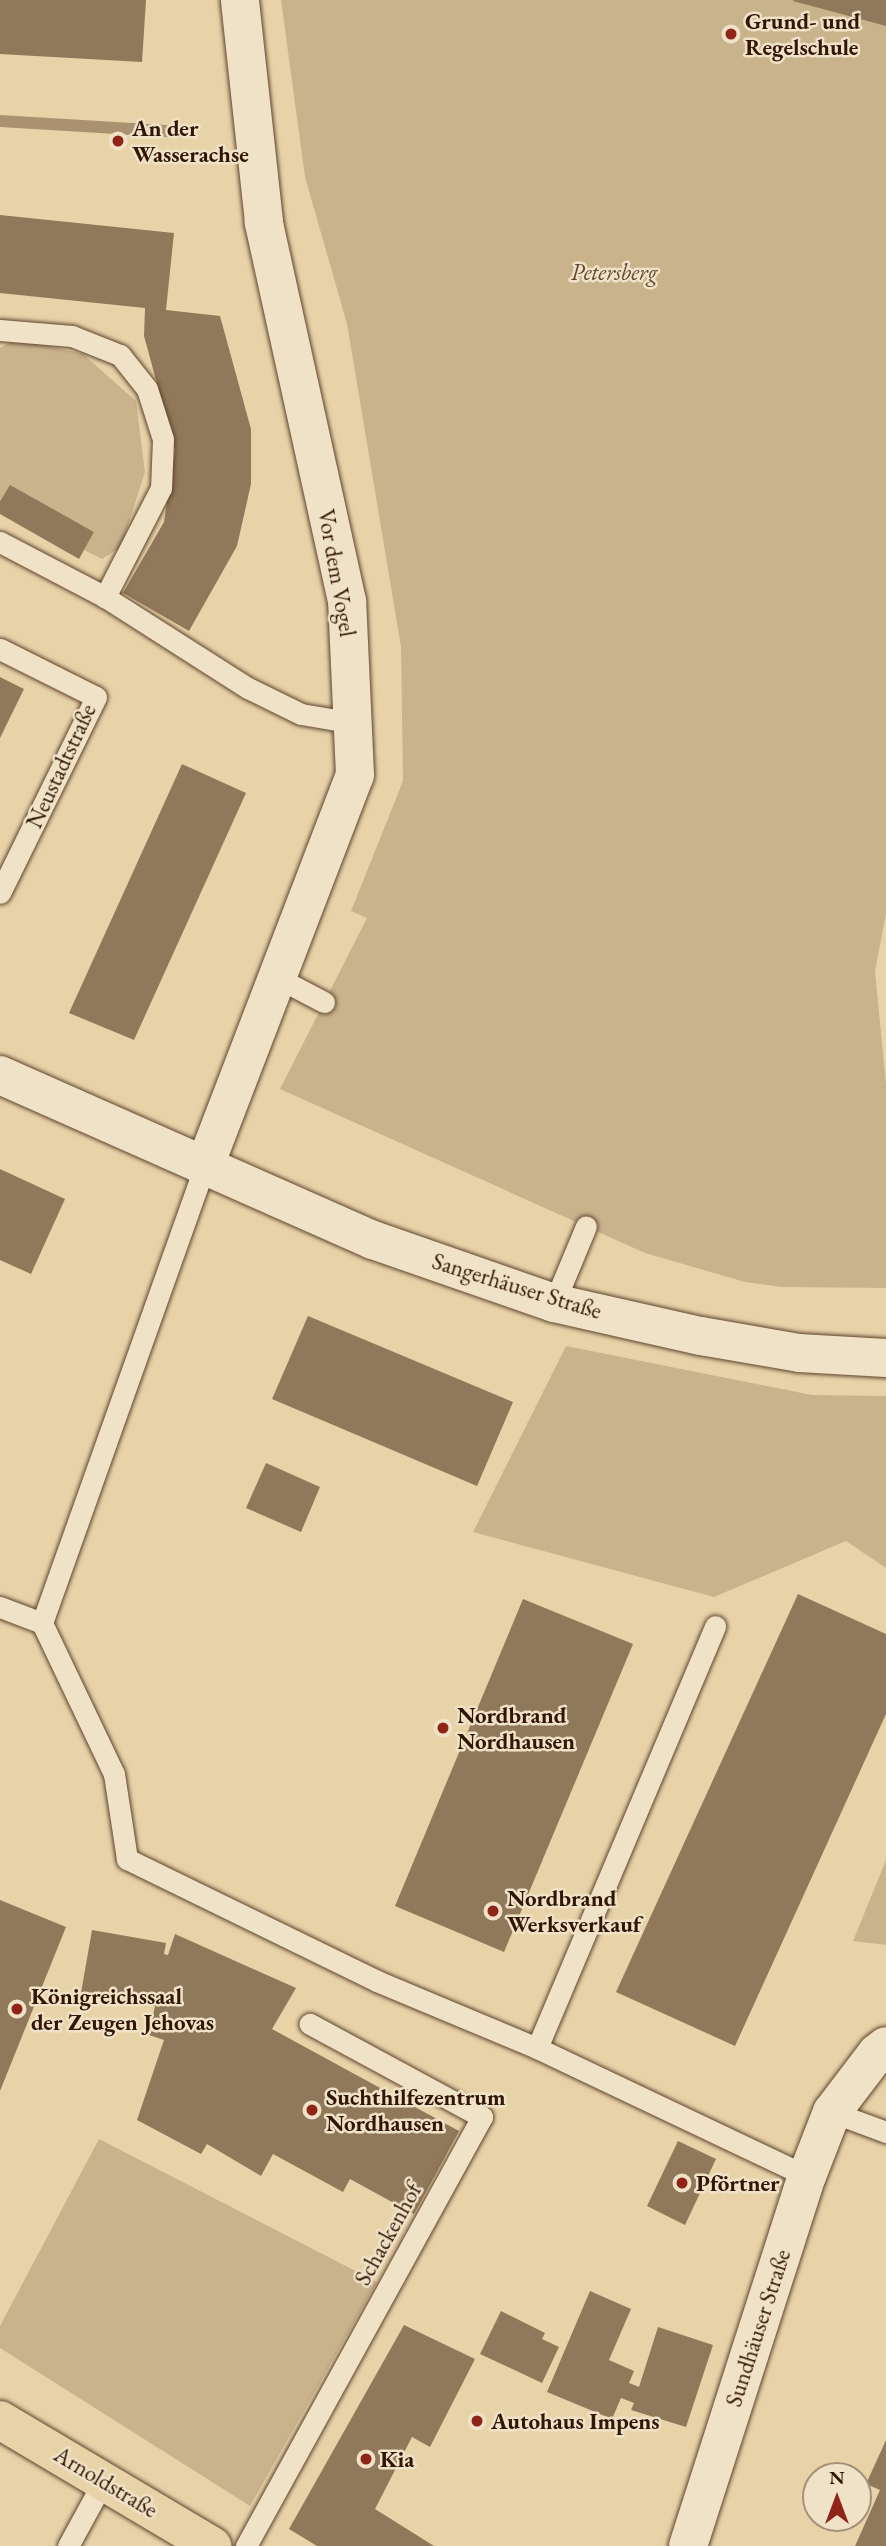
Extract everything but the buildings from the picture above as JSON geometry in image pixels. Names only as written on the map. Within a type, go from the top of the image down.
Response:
[{"type":"main road","name":"Arnoldstraße","points":[[0,2420],[212,2546]]},
{"type":"street","name":"Vor dem Vogel","points":[[204,1168],[355,775],[355,723],[347,601],[264,222],[240,0]]},
{"type":"street","points":[[0,1075],[204,1168]]},
{"type":"street","name":"Sangerhäuser Straße","points":[[204,1168],[373,1240],[554,1303],[701,1336],[799,1353],[886,1357]]},
{"type":"street","name":"Sundhäuser Straße","points":[[688,2546],[807,2176],[832,2112],[877,2053],[886,2046]]},
{"type":"lane","points":[[0,330],[72,336],[120,355],[147,389],[163,439],[162,488],[105,597]]},
{"type":"lane","points":[[0,542],[105,597],[248,688],[301,714],[355,723]]},
{"type":"lane","name":"Neustadtstraße","points":[[0,649],[96,697],[0,893]]},
{"type":"lane","points":[[278,978],[324,1002]]},
{"type":"lane","points":[[42,1623],[204,1168]]},
{"type":"lane","points":[[554,1303],[586,1226]]},
{"type":"lane","points":[[0,1608],[42,1623],[114,1774],[127,1859],[377,1981],[537,2049],[807,2176]]},
{"type":"lane","points":[[537,2049],[715,1626]]},
{"type":"lane","name":"Schackenhof","points":[[246,2546],[482,2117],[310,2024]]},
{"type":"lane","points":[[832,2112],[886,2132]]},
{"type":"lane","points":[[68,2546],[104,2480]]},
{"type":"green space","name":"Petersberg","points":[[281,0],[886,0],[886,914],[875,971],[886,1084],[886,1288],[782,1287],[745,1282],[645,1253],[280,1089],[367,918],[351,911],[403,781],[401,647],[347,324],[305,177]]},
{"type":"green space","points":[[17,339],[83,354],[136,401],[145,472],[121,547],[102,559],[84,550],[94,532],[10,486],[0,500],[0,348]]},
{"type":"green space","points":[[566,1346],[812,1395],[886,1396],[886,1568],[846,1541],[714,1597],[473,1532]]},
{"type":"green space","points":[[886,1860],[886,1945],[853,1941]]},
{"type":"green space","points":[[99,2139],[377,2282],[250,2506],[0,2348],[0,2326]]},
{"type":"waterway","points":[[0,121],[182,132]]},
{"type":"place","name":"Grund- und Regelschule","points":[[731,34]]},
{"type":"place","name":"An der Wasserachse","points":[[118,141]]},
{"type":"place","name":"Nordbrand Nordhausen","points":[[443,1728]]},
{"type":"place","name":"Nordbrand Werksverkauf","points":[[493,1911]]},
{"type":"place","name":"Königreichssaal der Zeugen Jehovas","points":[[17,2009]]},
{"type":"place","name":"Suchthilfezentrum Nordhausen","points":[[312,2110]]},
{"type":"place","name":"Pförtner","points":[[682,2183]]},
{"type":"place","name":"Autohaus Impens","points":[[477,2421]]},
{"type":"place","name":"Kia","points":[[366,2459]]}]
